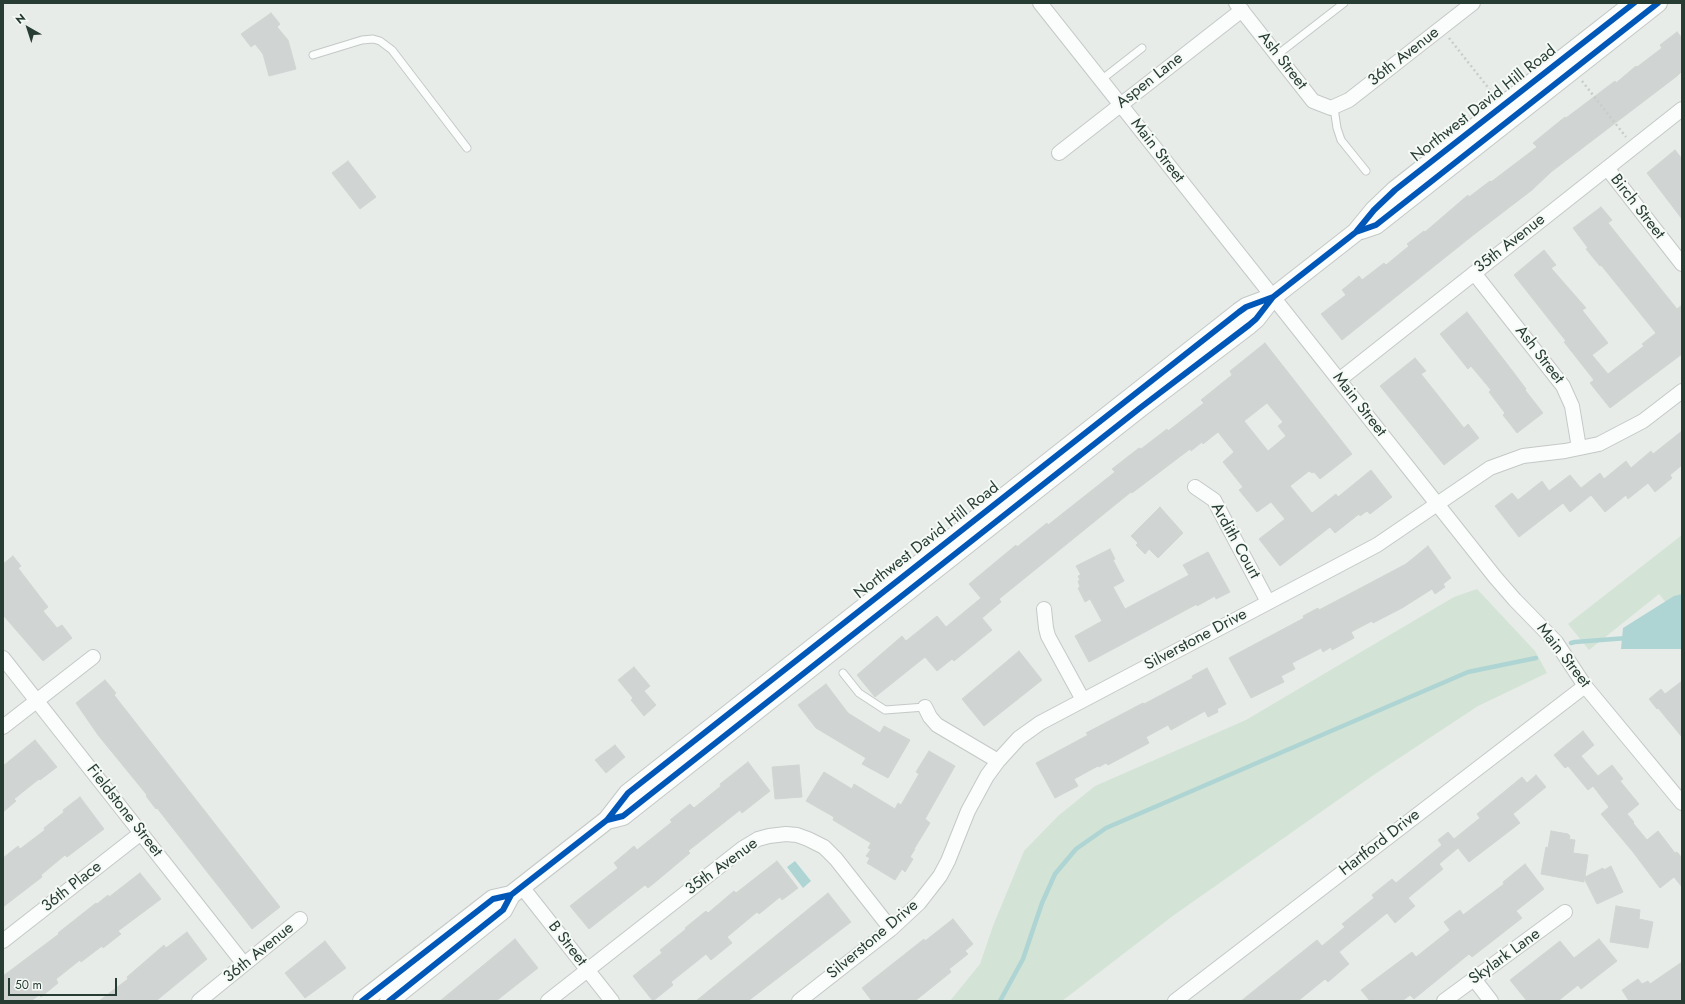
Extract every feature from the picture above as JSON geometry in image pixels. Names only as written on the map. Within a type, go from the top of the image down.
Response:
[{"type":"street","name":"Main Street","points":[[1040,3],[1495,577],[1556,642],[1585,686],[1682,803]]},
{"type":"street","name":"36th Avenue","points":[[1334,108],[1349,100],[1472,3]]},
{"type":"street","name":"Northwest David Hill Road","points":[[1356,232],[1376,225],[1658,3]]},
{"type":"street","name":"Ash Street","points":[[1239,6],[1313,101],[1334,108]]},
{"type":"street","name":"Aspen Lane","points":[[1059,154],[1239,6]]},
{"type":"street","name":"Northwest David Hill Road","points":[[389,1001],[503,910],[517,891],[607,820],[628,793],[1234,316],[1246,307],[1273,297],[1356,232],[1374,210],[1395,190],[1625,8]]},
{"type":"street","name":"35th Avenue","points":[[1339,380],[1682,109]]},
{"type":"street","name":"Birch Street","points":[[1606,168],[1682,264]]},
{"type":"street","name":"Ash Street","points":[[1474,272],[1563,386],[1572,406],[1579,448]]},
{"type":"street","name":"Silverstone Drive","points":[[799,1001],[891,929],[919,903],[940,876],[955,846],[976,794],[998,761],[1019,738],[1040,723],[1377,545],[1479,475],[1511,460],[1535,453],[1599,444],[1627,431],[1643,421],[1682,391]]},
{"type":"street","name":"Ardith Court","points":[[1195,487],[1214,500],[1268,602]]},
{"type":"street","points":[[1044,609],[1048,636],[1082,700]]},
{"type":"street","points":[[3,728],[93,657]]},
{"type":"street","name":"Fieldstone Street","points":[[3,658],[244,964]]},
{"type":"street","name":"Hartford Drive","points":[[1175,1001],[1585,686]]},
{"type":"street","points":[[925,707],[930,717],[937,725],[998,761]]},
{"type":"street","name":"36th Place","points":[[3,941],[141,833]]},
{"type":"street","name":"35th Avenue","points":[[548,1001],[743,848],[758,839],[774,834],[797,835],[824,847],[836,859],[891,929]]},
{"type":"street","name":"Northwest David Hill Road","points":[[362,1001],[493,899],[517,891]]},
{"type":"street","name":"B Street","points":[[517,891],[588,970],[612,1001]]},
{"type":"street","name":"Skylark Lane","points":[[1444,1001],[1565,912]]},
{"type":"street","name":"36th Avenue","points":[[199,1001],[300,919]]},
{"type":"street","points":[[1474,979],[1491,1001]]},
{"type":"lane","points":[[1277,56],[1344,3]]},
{"type":"lane","points":[[314,55],[362,40],[373,39],[380,41],[396,56],[467,148]]},
{"type":"lane","points":[[1101,80],[1142,48]]},
{"type":"lane","points":[[1334,108],[1337,128],[1341,140],[1366,171]]},
{"type":"lane","points":[[843,673],[860,693],[885,710],[925,707]]},
{"type":"path","points":[[1447,36],[1490,90]]},
{"type":"path","points":[[1573,70],[1634,147]]},
{"type":"green space","points":[[1682,535],[1682,622],[1659,594],[1589,650],[1568,624]]},
{"type":"green space","points":[[1477,589],[1535,651],[1547,673],[1478,706],[1375,774],[1174,915],[1062,1001],[950,1001],[980,964],[993,926],[1024,851],[1058,816],[1095,786],[1246,720],[1454,597]]},
{"type":"water","points":[[1682,594],[1682,649],[1621,649],[1623,628],[1674,596]]},
{"type":"water","points":[[795,861],[811,881],[803,888],[787,867]]},
{"type":"building","points":[[271,13],[280,24],[277,27],[288,40],[296,69],[269,76],[263,54],[255,44],[251,47],[241,34]]},
{"type":"building","points":[[1677,32],[1682,38],[1682,71],[1677,76],[1551,172],[1532,190],[1342,340],[1321,314],[1346,295],[1342,290],[1359,276],[1362,280],[1384,263],[1386,265],[1409,246],[1407,244],[1424,231],[1425,232],[1468,195],[1469,197],[1490,181],[1491,182],[1537,147],[1533,143],[1565,117],[1566,118],[1615,81],[1616,83],[1636,66],[1637,67],[1662,48],[1660,45]]},
{"type":"building","points":[[1675,150],[1682,159],[1682,219],[1647,173]]},
{"type":"building","points":[[348,161],[376,197],[360,209],[332,173]]},
{"type":"building","points":[[1601,207],[1612,220],[1608,223],[1677,309],[1682,305],[1682,354],[1610,408],[1590,383],[1594,380],[1564,342],[1566,341],[1514,275],[1544,250],[1556,265],[1551,268],[1586,308],[1582,310],[1608,343],[1592,355],[1608,374],[1644,346],[1642,344],[1656,333],[1601,265],[1600,266],[1586,249],[1588,248],[1573,228]]},
{"type":"building","points":[[1467,312],[1543,413],[1517,433],[1503,415],[1505,413],[1489,392],[1491,390],[1471,366],[1468,369],[1440,334]]},
{"type":"building","points":[[1265,343],[1352,454],[1320,479],[1314,472],[1312,473],[1309,471],[1290,486],[1312,513],[1336,494],[1338,497],[1371,470],[1392,497],[1370,514],[1367,511],[1360,516],[1359,514],[1335,533],[1330,527],[1280,566],[1259,539],[1285,519],[1271,502],[1257,512],[1239,490],[1243,487],[1223,462],[1234,452],[1218,432],[1203,444],[1202,442],[1191,451],[1190,449],[1132,493],[1131,492],[999,599],[1001,602],[982,618],[992,630],[954,661],[952,659],[937,671],[925,657],[875,697],[857,675],[902,636],[906,641],[937,616],[946,627],[981,598],[969,584],[1016,545],[1017,547],[1047,523],[1048,525],[1115,472],[1112,469],[1139,448],[1141,449],[1167,429],[1168,431],[1204,403],[1201,400],[1232,375],[1230,371]],"holes":[[[1267,403],[1283,422],[1278,426],[1286,436],[1268,451],[1244,421]]]},
{"type":"building","points":[[1415,358],[1426,371],[1421,374],[1464,428],[1468,424],[1479,438],[1444,465],[1380,386]]},
{"type":"building","points":[[1682,431],[1682,465],[1670,475],[1672,478],[1655,492],[1648,483],[1628,499],[1626,495],[1605,512],[1591,495],[1570,512],[1563,503],[1519,537],[1495,506],[1512,493],[1518,500],[1542,481],[1549,491],[1570,475],[1581,488],[1600,473],[1604,479],[1626,461],[1631,468],[1651,451],[1653,454]]},
{"type":"building","points":[[1160,507],[1183,533],[1158,558],[1149,549],[1145,554],[1136,545],[1138,543],[1131,536]]},
{"type":"building","points":[[1428,546],[1451,578],[1443,584],[1445,587],[1435,594],[1432,589],[1402,608],[1373,623],[1372,621],[1351,632],[1354,638],[1332,650],[1331,647],[1323,652],[1321,648],[1292,663],[1295,669],[1281,676],[1284,682],[1251,698],[1229,658],[1304,618],[1303,616],[1318,608],[1319,610],[1406,564]]},
{"type":"building","points":[[1110,549],[1115,559],[1113,560],[1124,581],[1113,587],[1125,609],[1189,575],[1183,565],[1208,552],[1230,592],[1216,599],[1215,596],[1197,606],[1197,604],[1089,662],[1075,636],[1102,621],[1090,599],[1085,602],[1078,588],[1080,587],[1078,581],[1080,580],[1078,576],[1081,575],[1076,566]]},
{"type":"building","points":[[13,556],[21,566],[18,568],[48,607],[43,611],[57,628],[62,625],[72,638],[43,661],[3,615],[3,564]]},
{"type":"building","points":[[1019,651],[1042,680],[984,726],[962,699]]},
{"type":"building","points":[[634,667],[650,686],[644,691],[656,705],[644,716],[631,700],[633,698],[618,680]]},
{"type":"building","points":[[1207,668],[1226,704],[1217,709],[1218,712],[1208,717],[1205,711],[1171,730],[1168,725],[1146,737],[1149,743],[1108,765],[1106,763],[1099,767],[1098,766],[1074,779],[1078,786],[1055,798],[1036,763],[1088,735],[1086,733],[1193,678],[1192,676]]},
{"type":"building","points":[[105,680],[116,693],[114,695],[280,907],[252,929],[98,735],[76,703]]},
{"type":"building","points":[[1682,681],[1682,737],[1649,699],[1661,689],[1665,694]]},
{"type":"building","points":[[826,684],[848,713],[880,733],[884,726],[910,740],[888,778],[862,764],[866,758],[816,728],[798,705]]},
{"type":"building","points":[[1583,731],[1594,745],[1581,756],[1598,776],[1612,765],[1623,779],[1620,781],[1639,804],[1627,814],[1634,822],[1633,823],[1647,840],[1658,831],[1675,853],[1677,852],[1682,858],[1682,887],[1674,877],[1660,888],[1633,852],[1601,814],[1609,807],[1593,786],[1588,790],[1568,766],[1565,768],[1554,755]]},
{"type":"building","points":[[35,740],[57,767],[14,799],[16,801],[3,812],[3,766]]},
{"type":"building","points":[[615,745],[625,757],[606,773],[595,760]]},
{"type":"building","points":[[929,751],[955,766],[925,819],[930,823],[910,857],[913,859],[905,872],[902,869],[895,880],[867,863],[870,858],[866,856],[871,849],[868,848],[871,843],[833,820],[834,817],[806,801],[824,772],[852,789],[854,784],[895,809],[898,803],[901,805],[919,774],[916,772]]},
{"type":"building","points":[[748,762],[770,791],[742,813],[740,810],[688,851],[690,853],[648,888],[645,885],[589,929],[570,906],[618,868],[614,863],[634,846],[637,850],[672,822],[670,820],[690,804],[694,808],[721,786],[720,784]]},
{"type":"building","points":[[799,765],[802,797],[775,799],[772,767]]},
{"type":"building","points":[[1536,775],[1546,787],[1513,814],[1520,823],[1469,862],[1458,848],[1439,864],[1443,869],[1408,898],[1415,906],[1395,923],[1387,913],[1339,952],[1349,964],[1328,982],[1325,979],[1298,1001],[1241,1001],[1317,940],[1322,946],[1345,927],[1342,924],[1374,898],[1372,895],[1392,879],[1396,883],[1442,845],[1438,840],[1448,832],[1454,839],[1480,818],[1477,814],[1522,777],[1527,783]]},
{"type":"building","points":[[80,797],[104,829],[67,857],[65,855],[41,875],[42,877],[3,907],[3,858],[18,846],[20,849],[45,830],[44,828],[64,812],[63,810]]},
{"type":"building","points":[[1551,831],[1568,834],[1570,836],[1569,839],[1575,840],[1573,853],[1588,855],[1585,877],[1603,868],[1604,870],[1611,866],[1623,892],[1597,904],[1584,878],[1584,882],[1541,874],[1546,847],[1548,848]]},
{"type":"building","points":[[777,861],[798,888],[782,900],[780,897],[759,914],[757,912],[727,937],[732,943],[711,960],[706,954],[671,982],[673,985],[653,1001],[633,976],[662,953],[660,950],[706,911],[708,913],[734,891],[736,893]]},
{"type":"building","points":[[1525,864],[1544,889],[1516,911],[1522,918],[1472,957],[1469,954],[1414,999],[1410,995],[1402,1001],[1370,1001],[1361,990],[1412,952],[1416,957],[1450,930],[1444,922],[1460,910],[1463,915],[1504,884],[1503,882]]},
{"type":"building","points":[[140,873],[161,899],[118,931],[121,934],[103,948],[102,946],[81,962],[80,960],[56,979],[58,983],[41,997],[39,995],[31,1001],[3,1001],[3,976],[59,934],[58,933],[96,903],[97,904],[108,895],[109,897]]},
{"type":"building","points":[[828,893],[851,922],[748,1001],[696,1001]]},
{"type":"building","points":[[1616,906],[1640,910],[1639,919],[1653,922],[1648,948],[1610,942]]},
{"type":"building","points":[[953,919],[973,944],[965,951],[968,954],[949,969],[951,972],[915,1001],[872,1001],[862,988],[924,939],[925,941]]},
{"type":"building","points":[[187,932],[207,959],[156,1001],[99,1001],[128,979],[127,977],[164,945],[166,948]]},
{"type":"building","points":[[515,939],[538,968],[496,1001],[440,1001]]},
{"type":"building","points":[[1599,939],[1617,961],[1581,989],[1578,985],[1558,1001],[1527,1001],[1510,980],[1560,941],[1574,958]]},
{"type":"building","points":[[325,941],[346,968],[305,998],[285,973]]},
{"type":"building","points":[[1682,962],[1682,1001],[1629,1001],[1622,990],[1638,979],[1642,984],[1648,981],[1650,984]]},
{"type":"waterway","points":[[1571,643],[1627,638]]},
{"type":"waterway","points":[[1000,1001],[1023,959],[1042,903],[1055,874],[1076,849],[1106,828],[1468,672],[1536,658]]},
{"type":"cycle path","points":[[607,820],[623,816],[1140,408],[1249,325],[1256,319],[1273,297],[1356,232],[1374,210],[1395,190],[1634,3]]},
{"type":"cycle path","points":[[1356,232],[1376,225],[1658,3]]},
{"type":"cycle path","points":[[389,1001],[503,910],[511,895],[607,820],[628,793],[1239,312],[1246,307],[1273,297]]},
{"type":"cycle path","points":[[362,1001],[493,899],[511,895]]}]
